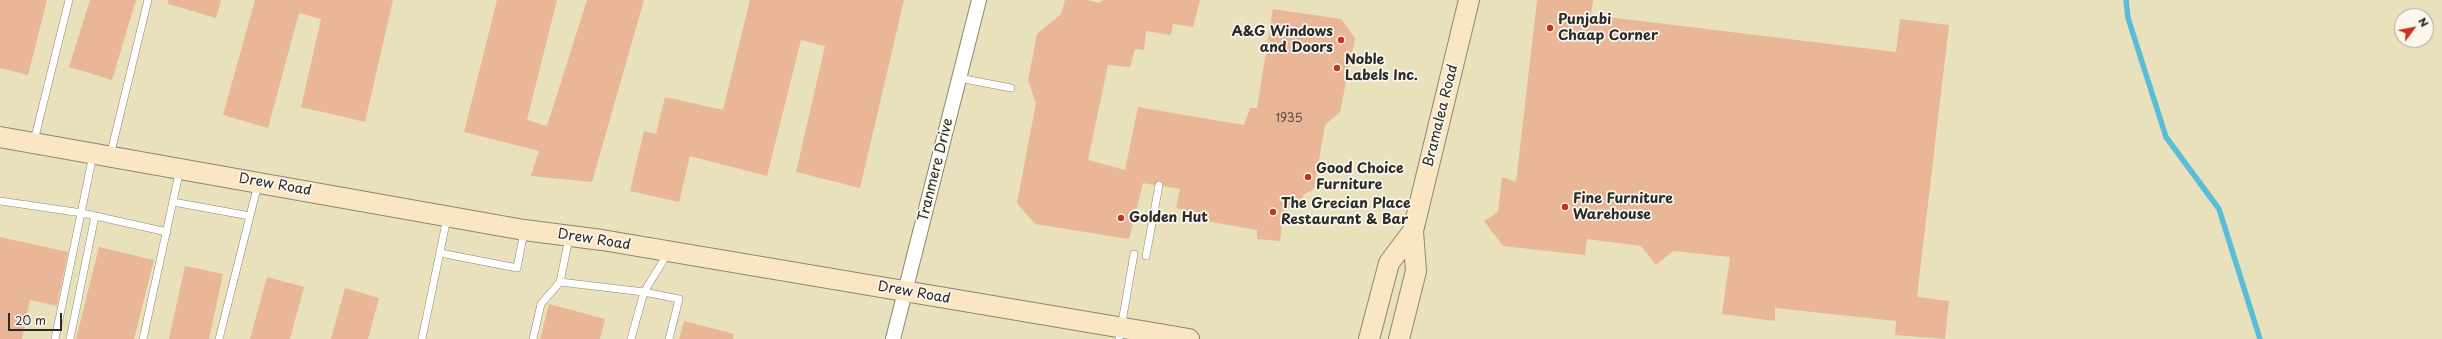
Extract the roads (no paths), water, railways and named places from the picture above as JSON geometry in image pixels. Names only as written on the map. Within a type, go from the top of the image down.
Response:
[{"type":"street","name":"Tranmere Drive","points":[[894,339],[979,0]]},
{"type":"street","name":"Bramalea Road","points":[[1399,339],[1416,271],[1413,231],[1469,0]]},
{"type":"street","name":"Drew Road","points":[[0,137],[259,181],[524,230],[668,252],[905,292],[1120,333],[1189,339]]},
{"type":"street","name":"Bramalea Road","points":[[1369,339],[1389,263],[1413,231]]},
{"type":"lane","points":[[33,143],[69,0]]},
{"type":"lane","points":[[55,339],[82,213],[102,155],[148,0]]},
{"type":"lane","points":[[959,78],[1011,88]]},
{"type":"lane","points":[[142,339],[180,168]]},
{"type":"lane","points":[[219,339],[259,181]]},
{"type":"lane","points":[[1146,256],[1159,186]]},
{"type":"lane","points":[[0,201],[82,213],[167,232]]},
{"type":"lane","points":[[173,202],[250,216]]},
{"type":"lane","points":[[70,339],[95,216]]},
{"type":"lane","points":[[422,339],[448,216]]},
{"type":"lane","points":[[440,253],[517,268],[524,230]]},
{"type":"lane","points":[[533,339],[541,304],[560,282],[569,236]]},
{"type":"lane","points":[[631,339],[644,292],[668,252]]},
{"type":"lane","points":[[1120,333],[1134,254]]},
{"type":"lane","points":[[560,282],[644,292],[679,299],[669,339]]},
{"type":"waterway","points":[[2126,0],[2128,18],[2166,137],[2219,209],[2260,339]]},
{"type":"place","name":"Punjabi Chaap Corner","points":[[1550,28]]},
{"type":"place","name":"A&G Windows and Doors","points":[[1341,40]]},
{"type":"place","name":"Noble Labels Inc.","points":[[1337,68]]},
{"type":"place","name":"Good Choice Furniture","points":[[1308,177]]},
{"type":"place","name":"Fine Furniture Warehouse","points":[[1565,207]]},
{"type":"place","name":"The Grecian Place Restaurant & Bar","points":[[1273,212]]},
{"type":"place","name":"Golden Hut","points":[[1121,218]]}]
